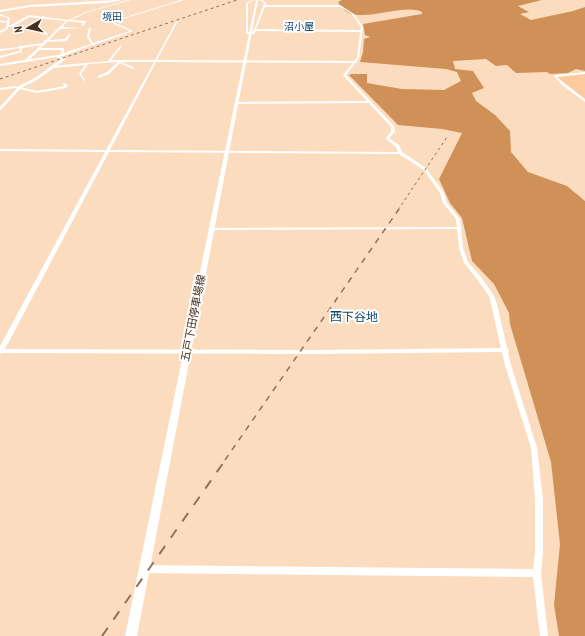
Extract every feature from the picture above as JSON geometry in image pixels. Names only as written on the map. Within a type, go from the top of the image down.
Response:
[{"type":"main road","name":"五戸下田停車場線","points":[[131,636],[186,351],[245,62],[253,32],[255,0]]},
{"type":"main road","points":[[0,11],[28,6],[122,1]]},
{"type":"main road","points":[[0,65],[57,56],[64,59],[36,79],[20,87],[0,110]]},
{"type":"street","points":[[26,61],[67,21],[87,12],[130,0]]},
{"type":"street","points":[[57,56],[132,31],[111,22],[183,0]]},
{"type":"street","points":[[255,0],[247,4],[246,32],[361,31]]},
{"type":"street","points":[[253,32],[265,3],[260,0]]},
{"type":"street","points":[[340,0],[340,6]]},
{"type":"street","points":[[264,6],[340,6],[353,14],[362,26],[358,58],[344,75],[394,126],[393,132],[388,139],[398,146],[400,153]]},
{"type":"street","points":[[0,32],[8,25],[8,17],[1,15]]},
{"type":"street","points":[[0,22],[13,25],[29,16],[85,22],[82,25]]},
{"type":"street","points":[[177,21],[0,351],[313,352],[506,350]]},
{"type":"street","points":[[59,28],[80,28]]},
{"type":"street","points":[[90,28],[88,36],[93,45]]},
{"type":"street","points":[[0,50],[66,40],[70,35]]},
{"type":"street","points":[[0,57],[22,52],[20,46]]},
{"type":"street","points":[[108,62],[121,46]]},
{"type":"street","points":[[38,49],[63,49],[62,55]]},
{"type":"street","points":[[53,67],[108,62],[156,61],[356,62]]},
{"type":"street","points":[[119,62],[134,68]]},
{"type":"street","points":[[99,77],[108,74],[119,62]]},
{"type":"street","points":[[84,80],[80,74],[87,64]]},
{"type":"street","points":[[585,73],[555,76],[585,101]]},
{"type":"street","points":[[0,89],[20,87],[39,92],[64,87],[66,86],[64,84]]},
{"type":"street","points":[[237,103],[369,102]]},
{"type":"street","points":[[0,150],[400,153],[418,163],[434,180],[442,193],[445,203],[458,220],[463,255],[466,263],[479,278],[491,296],[506,350],[508,365],[534,448],[539,500],[539,553],[537,573],[544,636]]},
{"type":"street","points":[[211,229],[460,228]]},
{"type":"street","points":[[144,568],[537,573]]},
{"type":"shaded area","points":[[342,0],[542,0],[518,6],[529,12],[520,14],[531,20],[585,7],[585,71],[576,69],[568,73],[516,73],[507,65],[496,66],[486,59],[453,61],[455,69],[473,71],[484,88],[472,93],[476,101],[495,115],[510,131],[511,152],[528,172],[567,186],[585,201],[585,636],[559,636],[554,605],[560,544],[551,462],[510,324],[509,313],[494,284],[472,261],[462,218],[450,203],[439,179],[462,133],[442,129],[398,125],[349,75],[367,74],[367,83],[402,89],[444,90],[461,81],[457,72],[446,69],[360,62],[363,52],[364,39],[370,37],[365,35],[363,24],[422,14],[422,12],[401,10],[377,14],[354,14],[344,10],[338,2]]},
{"type":"shaded area","points":[[585,74],[585,99],[558,78],[559,76]]},
{"type":"railway","points":[[0,79],[237,0]]},
{"type":"railway","points":[[398,210],[447,137]]},
{"type":"railway","points":[[225,460],[399,209]]},
{"type":"railway","points":[[102,636],[226,459]]},
{"type":"district","name":"境田","points":[[112,16]]},
{"type":"district","name":"沼小屋","points":[[299,26]]},
{"type":"district","name":"西下谷地","points":[[354,316]]}]
